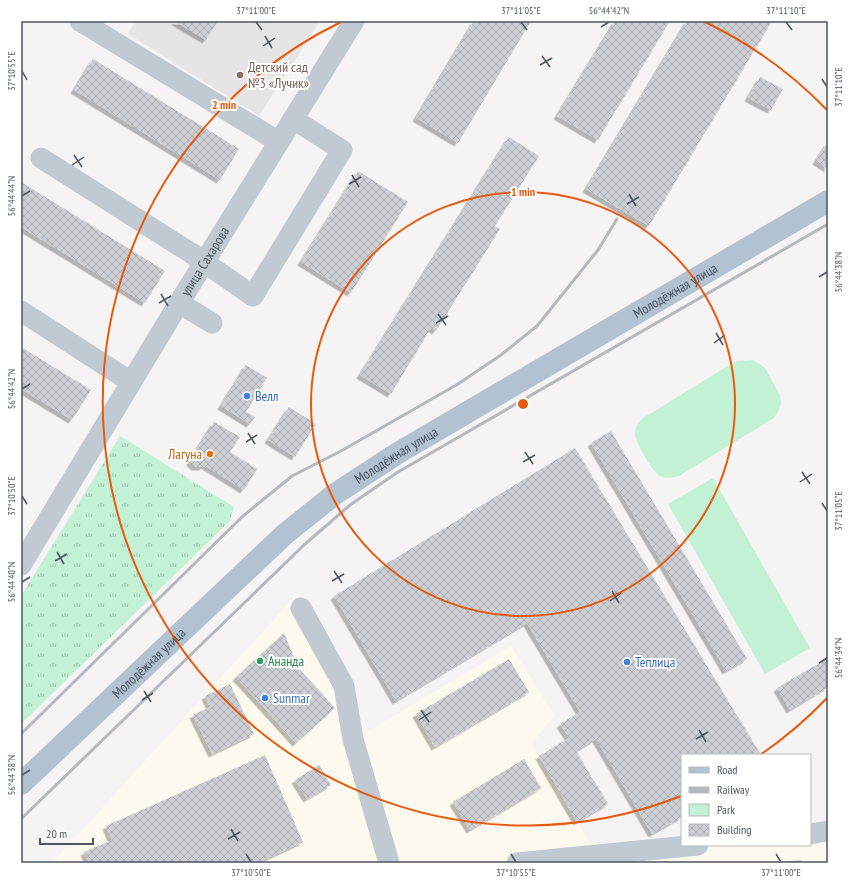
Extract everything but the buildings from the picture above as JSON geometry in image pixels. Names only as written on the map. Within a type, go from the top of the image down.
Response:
[{"type":"main road","name":"Молодёжная улица","points":[[21,784],[286,534],[334,494],[398,453],[828,202]]},
{"type":"street","points":[[80,21],[279,142]]},
{"type":"street","name":"улица Сахарова","points":[[21,565],[131,382],[354,21]]},
{"type":"street","points":[[41,158],[191,253],[253,296],[342,150],[293,119]]},
{"type":"street","points":[[180,303],[212,323]]},
{"type":"street","points":[[21,311],[131,382]]},
{"type":"street","points":[[301,608],[344,686],[353,739],[388,863]]},
{"type":"street","points":[[811,834],[828,831]]},
{"type":"street","points":[[517,863],[593,859],[690,846]]},
{"type":"shaded area","name":"Детский сад №3 «Лучик»","points":[[136,21],[320,21],[259,116],[128,34]]},
{"type":"shaded area","points":[[297,594],[367,732],[511,646],[554,715],[532,744],[590,844],[681,838],[681,846],[811,846],[811,830],[828,829],[828,863],[52,863]]},
{"type":"green space","points":[[753,360],[765,368],[780,395],[781,403],[774,418],[679,476],[670,478],[657,474],[638,444],[635,434],[637,425],[643,418],[736,361]]},
{"type":"green space","points":[[120,436],[234,507],[230,521],[21,724],[21,596]]},
{"type":"green space","points":[[713,478],[810,648],[765,674],[668,504]]},
{"type":"railway","points":[[21,734],[243,516],[292,476],[341,451],[458,384],[501,355],[537,326],[598,250],[617,219]]},
{"type":"railway","points":[[21,819],[304,545],[350,505],[398,472],[828,224]]},
{"type":"place","name":"Детский сад №3 «Лучик»","points":[[240,75]]},
{"type":"place","name":"Велл","points":[[247,396]]},
{"type":"place","name":"Лагуна","points":[[210,454]]},
{"type":"place","name":"Ананда","points":[[260,661]]},
{"type":"place","name":"Теплица","points":[[627,662]]},
{"type":"place","name":"Sunmar","points":[[265,698]]}]
